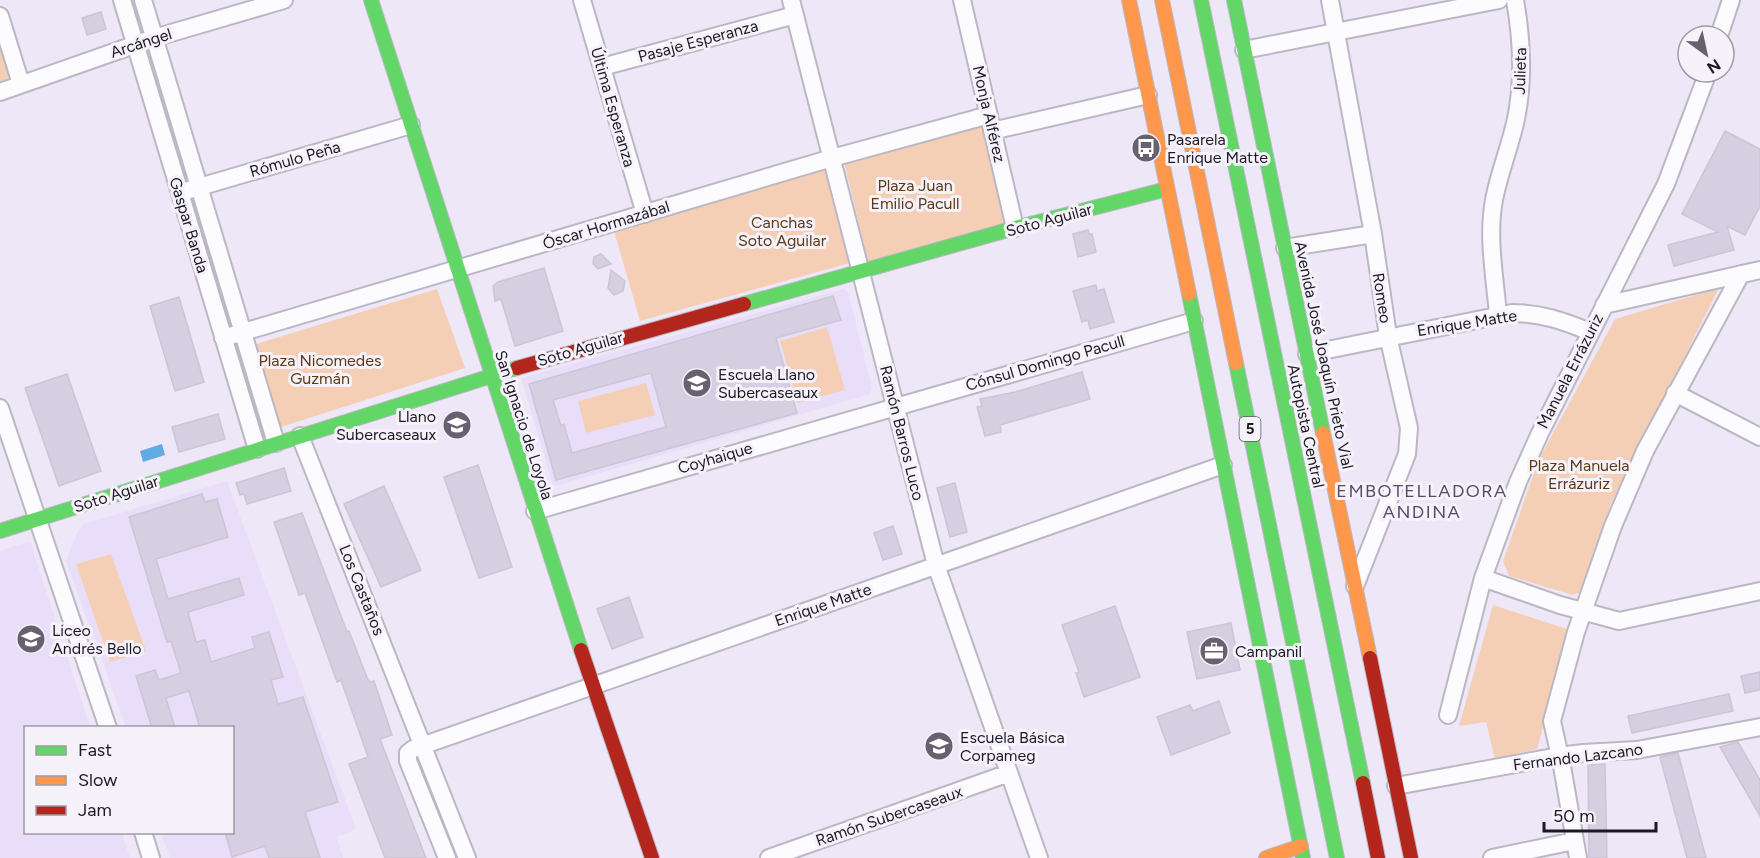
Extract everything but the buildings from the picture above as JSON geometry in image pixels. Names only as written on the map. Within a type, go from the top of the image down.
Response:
[{"type":"main road","name":"San Ignacio de Loyola","points":[[371,0],[592,686],[652,858]]},
{"type":"main road","points":[[1129,0],[1302,852],[1266,858]]},
{"type":"main road","name":"5","points":[[1162,0],[1337,858]]},
{"type":"main road","name":"Autopista Central","points":[[1201,0],[1378,858]]},
{"type":"main road","name":"Avenida José Joaquín Prieto Vial","points":[[1234,0],[1411,858]]},
{"type":"main road","name":"Soto Aguilar","points":[[0,531],[491,375],[1015,228],[1167,189]]},
{"type":"street","name":"Gaspar Banda","points":[[122,0],[257,449]]},
{"type":"street","name":"Gaspar Banda","points":[[142,0],[276,443]]},
{"type":"street","name":"Arcángel","points":[[0,92],[154,38],[284,0]]},
{"type":"street","name":"Última Esperanza","points":[[582,0],[645,214]]},
{"type":"street","name":"Monja Alférez","points":[[962,0],[1015,228]]},
{"type":"street","name":"Romeo","points":[[1330,0],[1373,234],[1388,336],[1409,428],[1408,446],[1355,587]]},
{"type":"street","name":"Julieta","points":[[1498,315],[1492,239],[1494,201],[1516,119],[1521,74],[1521,48],[1515,0]]},
{"type":"street","points":[[1723,24],[1731,0]]},
{"type":"street","points":[[1244,50],[1492,1]]},
{"type":"street","name":"Pasaje Esperanza","points":[[602,67],[793,7]]},
{"type":"street","name":"Ramón Barros Luco","points":[[793,7],[936,565],[1039,858]]},
{"type":"street","points":[[0,16],[21,84]]},
{"type":"street","name":"Manuela Errázuriz","points":[[1448,715],[1483,578],[1530,453],[1666,184],[1704,84]]},
{"type":"street","name":"Óscar Hormazábal","points":[[224,338],[832,158],[991,123],[1148,95]]},
{"type":"street","name":"Rómulo Peña","points":[[180,192],[411,125]]},
{"type":"street","points":[[1285,248],[1373,234]]},
{"type":"street","points":[[1604,305],[1760,270]]},
{"type":"street","points":[[1492,858],[1576,850],[1552,722],[1576,632],[1628,488],[1675,393],[1741,274]]},
{"type":"street","name":"Enrique Matte","points":[[1307,354],[1498,315],[1527,313],[1541,315],[1566,321],[1590,332]]},
{"type":"street","name":"Cónsul Domingo Pacull","points":[[896,405],[1194,321]]},
{"type":"street","points":[[1675,393],[1760,437]]},
{"type":"street","name":"Coyhaique","points":[[535,511],[896,405]]},
{"type":"street","points":[[0,408],[107,726]]},
{"type":"street","name":"Los Castaños","points":[[300,436],[468,858]]},
{"type":"street","name":"Enrique Matte","points":[[423,745],[1223,465]]},
{"type":"street","points":[[1483,578],[1584,611],[1624,621],[1760,591]]},
{"type":"street","name":"Fernando Lazcano","points":[[1396,786],[1559,756],[1637,750],[1760,727]]},
{"type":"street","points":[[423,745],[408,753],[408,761],[447,858]]},
{"type":"street","name":"Ramón Subercaseaux","points":[[769,858],[1009,773]]},
{"type":"street","points":[[144,834],[151,858]]},
{"type":"shaded area","name":"Escuela Llano Subercaseaux","points":[[844,289],[848,292],[872,388],[870,394],[556,486],[553,484],[521,378]]},
{"type":"shaded area","points":[[227,481],[356,829],[337,837],[343,858],[170,858],[161,834],[234,834],[234,726],[126,726],[66,561],[78,531],[84,524]]},
{"type":"shaded area","name":"Liceo Andrés Bello","points":[[30,541],[90,726],[24,726],[24,834],[122,834],[130,858],[0,858],[0,551]]},
{"type":"green space","points":[[0,39],[14,81],[0,86]]},
{"type":"green space","name":"Plaza Juan Emilio Pacull","points":[[988,120],[1012,226],[869,265],[842,154]]},
{"type":"green space","name":"Canchas Soto Aguilar","points":[[824,166],[850,263],[640,321],[614,231]]},
{"type":"green space","name":"Plaza Manuela Errázuriz","points":[[1719,288],[1611,503],[1581,592],[1573,595],[1509,576],[1503,561],[1539,459],[1615,319]]},
{"type":"green space","name":"Plaza Nicomedes Guzmán","points":[[437,289],[465,368],[281,427],[256,344]]},
{"type":"green space","points":[[827,327],[845,390],[798,403],[780,341]]},
{"type":"green space","points":[[646,383],[655,415],[586,433],[578,401]]},
{"type":"green space","points":[[111,554],[146,651],[110,662],[76,564]]},
{"type":"green space","points":[[1493,605],[1570,630],[1537,749],[1495,759],[1486,722],[1459,726]]},
{"type":"water","points":[[162,444],[165,455],[143,462],[140,451]]},
{"type":"traffic: fast","points":[[371,0],[581,650]]},
{"type":"traffic: fast","points":[[1201,0],[1363,783]]},
{"type":"traffic: fast","points":[[1234,0],[1323,433]]},
{"type":"traffic: fast","points":[[744,304],[1015,228],[1167,189]]},
{"type":"traffic: fast","points":[[1189,294],[1303,858]]},
{"type":"traffic: fast","points":[[1236,363],[1337,858]]},
{"type":"traffic: fast","points":[[0,531],[517,368]]},
{"type":"traffic: slow","points":[[1129,0],[1189,294]]},
{"type":"traffic: slow","points":[[1162,0],[1236,363]]},
{"type":"traffic: slow","points":[[1323,433],[1370,658]]},
{"type":"traffic: slow","points":[[1266,858],[1301,846]]},
{"type":"traffic: jam","points":[[517,368],[744,304]]},
{"type":"traffic: jam","points":[[581,650],[652,858]]},
{"type":"traffic: jam","points":[[1370,658],[1411,858]]},
{"type":"traffic: jam","points":[[1363,783],[1378,858]]},
{"type":"place","name":"Pasarela Enrique Matte","points":[[1146,148]]},
{"type":"place","name":"Escuela Llano Subercaseaux","points":[[697,383]]},
{"type":"place","name":"Llano Subercaseaux","points":[[457,425]]},
{"type":"place","name":"Liceo Andrés Bello","points":[[31,639]]},
{"type":"place","name":"Campanil","points":[[1214,651]]},
{"type":"place","name":"Escuela Básica Corpameg","points":[[939,746]]},
{"type":"district","name":"EMBOTELLADORA ANDINA","points":[[1422,501]]}]
